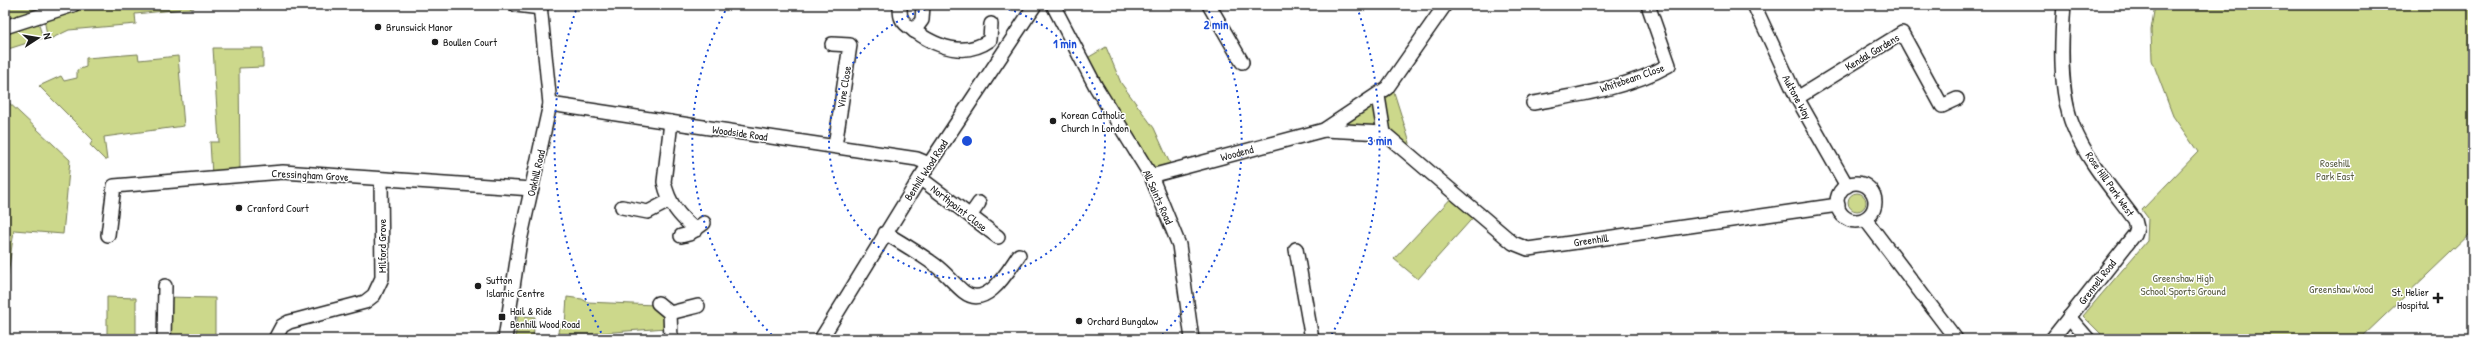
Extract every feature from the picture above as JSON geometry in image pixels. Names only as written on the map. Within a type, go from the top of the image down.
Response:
[{"type":"street","points":[[5,27],[73,5]]},
{"type":"street","points":[[516,5],[540,7]]},
{"type":"street","points":[[900,5],[901,18],[914,31],[930,42],[945,48],[980,47],[990,40]]},
{"type":"street","points":[[914,31],[922,20],[923,5]]},
{"type":"street","name":"Benhill Wood Road","points":[[821,339],[920,178],[1035,5]]},
{"type":"street","name":"All Saints Road","points":[[1053,5],[1096,87],[1151,176],[1179,245],[1192,339]]},
{"type":"street","points":[[1209,5],[1242,62]]},
{"type":"street","name":"Woodend","points":[[1151,176],[1324,130],[1378,96],[1394,80],[1445,5]]},
{"type":"street","name":"Whitebeam Close","points":[[1533,103],[1615,86],[1658,71],[1669,65],[1648,5]]},
{"type":"street","name":"Aultone Way","points":[[1754,5],[1797,98],[1847,186]]},
{"type":"street","name":"Rose Hill Park West","points":[[2064,5],[2062,32],[2064,81],[2072,125],[2089,158],[2136,223]]},
{"type":"street","name":"Oakhill Road","points":[[505,339],[520,240],[550,104],[540,7]]},
{"type":"street","points":[[990,40],[991,24]]},
{"type":"street","name":"Kendal Gardens","points":[[1797,98],[1902,33],[1942,106],[1957,99]]},
{"type":"street","points":[[990,40],[1005,48]]},
{"type":"street","name":"Vine Close","points":[[832,44],[850,46],[835,146]]},
{"type":"street","points":[[1378,96],[1384,133]]},
{"type":"street","name":"Woodside Road","points":[[550,104],[835,146],[917,159],[929,164]]},
{"type":"street","points":[[671,122],[664,182],[669,201],[682,218],[700,227],[681,236]]},
{"type":"street","name":"Woodend","points":[[1324,130],[1384,133]]},
{"type":"street","name":"Greenhill","points":[[1384,133],[1513,243],[1528,248],[1838,205]]},
{"type":"street","name":"Cressingham Grove","points":[[108,235],[114,186],[284,172],[532,189]]},
{"type":"street","name":"Northpoint Close","points":[[920,178],[998,237]]},
{"type":"street","name":"Milford Grove","points":[[275,339],[282,326],[289,322],[365,302],[378,289],[382,278],[381,179]]},
{"type":"street","points":[[1858,183],[1869,188],[1875,199],[1873,210],[1865,219],[1848,219],[1840,211],[1838,205],[1839,194],[1847,186],[1858,183]]},
{"type":"street","points":[[622,207],[648,212],[669,201]]},
{"type":"street","points":[[970,216],[979,203]]},
{"type":"street","points":[[1865,219],[1956,339]]},
{"type":"street","name":"Grennell Road","points":[[2052,339],[2135,234],[2136,223]]},
{"type":"street","points":[[886,233],[936,265],[966,294],[975,296],[987,294],[995,289],[1019,255]]},
{"type":"street","points":[[1296,249],[1312,339]]},
{"type":"street","points":[[164,339],[165,286]]},
{"type":"street","points":[[658,302],[670,313],[671,339]]},
{"type":"street","points":[[670,313],[698,306]]},
{"type":"street","points":[[2069,317],[2088,339]]},
{"type":"green space","points":[[5,5],[63,5],[5,23]]},
{"type":"green space","points":[[86,5],[194,5],[194,8],[135,14],[136,24],[69,30],[48,40],[44,19]]},
{"type":"green space","name":"Rosehill Park East","points":[[2155,5],[2473,5],[2473,231],[2360,339],[2106,339],[2083,316],[2147,241],[2148,218],[2142,210],[2198,152],[2173,116],[2152,60],[2151,30]]},
{"type":"green space","points":[[38,22],[43,38],[5,50],[5,33]]},
{"type":"green space","points":[[1106,47],[1121,83],[1154,128],[1172,168],[1152,174],[1084,60]]},
{"type":"green space","points":[[213,48],[263,48],[263,67],[239,68],[240,172],[212,175],[210,142],[219,142]]},
{"type":"green space","points":[[138,54],[139,60],[178,56],[184,126],[104,137],[107,160],[105,160],[90,145],[93,140],[39,86],[61,76],[64,81],[77,78],[77,70],[86,67],[86,58]]},
{"type":"green space","points":[[1392,86],[1410,143],[1408,151],[1386,132],[1331,127]]},
{"type":"green space","points":[[5,99],[70,160],[63,234],[14,230],[8,275],[5,274]]},
{"type":"green space","points":[[1456,193],[1478,212],[1418,279],[1394,259]]},
{"type":"green space","points":[[1853,193],[1861,193],[1866,198],[1864,209],[1861,211],[1853,211],[1848,206],[1848,198]]},
{"type":"green space","points":[[107,297],[136,298],[136,339],[107,339]]},
{"type":"green space","points":[[165,297],[215,298],[215,339],[164,339]]},
{"type":"green space","points":[[567,297],[582,299],[587,302],[655,305],[665,315],[666,328],[588,334],[558,334],[559,324],[565,325]]},
{"type":"green space","points":[[518,316],[535,317],[533,339],[515,339]]},
{"type":"place","name":"Brunswick Manor","points":[[378,27]]},
{"type":"place","name":"Boullen Court","points":[[435,42]]},
{"type":"place","name":"Korean Catholic Church In London","points":[[1053,121]]},
{"type":"place","name":"Cranford Court","points":[[239,208]]},
{"type":"place","name":"Sutton Islamic Centre","points":[[478,286]]},
{"type":"place","name":"St. Helier Hospital","points":[[2438,298]]},
{"type":"place","name":"Hail & Ride Benhill Wood Road","points":[[502,317]]},
{"type":"place","name":"Orchard Bungalow","points":[[1079,321]]},
{"type":"park label","name":"Greenshaw High School Sports Ground","points":[[2183,284]]},
{"type":"park label","name":"Greenshaw Wood","points":[[2341,289]]}]
